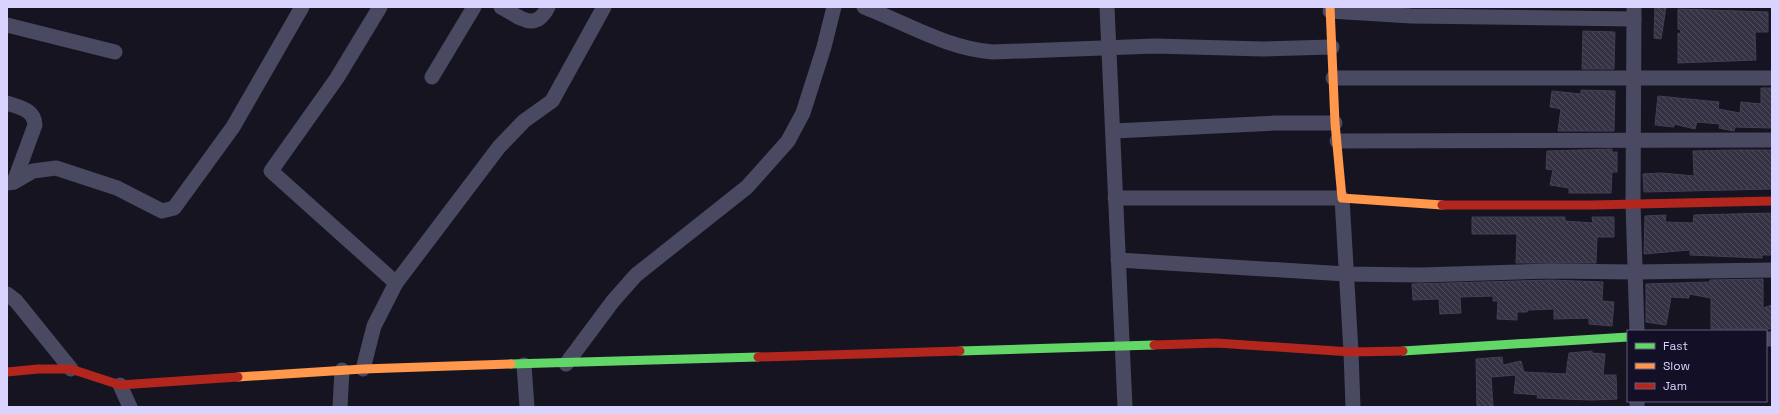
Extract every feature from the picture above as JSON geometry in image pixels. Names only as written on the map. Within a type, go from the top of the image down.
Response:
[{"type":"street","points":[[10,182],[33,171],[56,168],[117,188],[162,212],[174,208],[233,127],[302,7]]},
{"type":"street","points":[[380,7],[337,78],[272,171],[396,282]]},
{"type":"street","points":[[432,77],[474,7]]},
{"type":"street","points":[[501,7],[528,21],[534,22],[540,20],[548,7]]},
{"type":"street","points":[[363,369],[374,326],[396,282],[499,147],[524,121],[552,101],[604,7]]},
{"type":"street","points":[[566,364],[613,301],[636,275],[747,187],[788,141],[802,113],[824,47],[834,7]]},
{"type":"street","points":[[864,7],[952,44],[977,51],[1156,46],[1263,48],[1332,47]]},
{"type":"street","points":[[1108,7],[1125,407]]},
{"type":"street","points":[[1353,407],[1330,9],[1411,16],[1634,13],[1633,203],[1637,330]]},
{"type":"street","points":[[7,25],[115,52]]},
{"type":"street","points":[[1333,78],[1772,78]]},
{"type":"street","points":[[7,103],[29,110],[35,116],[35,125],[10,182]]},
{"type":"street","points":[[1114,131],[1276,123],[1336,123]]},
{"type":"street","points":[[1337,141],[1772,140]]},
{"type":"street","points":[[1115,198],[1342,198],[1436,205],[1592,206],[1633,203],[1772,201]]},
{"type":"street","points":[[1118,260],[1346,274],[1421,275],[1551,271],[1636,272],[1772,270]]},
{"type":"street","points":[[7,294],[16,301],[71,370]]},
{"type":"street","points":[[7,372],[38,369],[71,370],[120,385],[363,369],[1217,343],[1351,352],[1408,351],[1627,337]]},
{"type":"street","points":[[524,365],[527,407]]},
{"type":"street","points":[[340,407],[342,370]]},
{"type":"street","points":[[120,385],[130,407]]},
{"type":"building","points":[[1655,7],[1666,7],[1661,39],[1654,38]]},
{"type":"building","points":[[1678,9],[1768,12],[1768,32],[1755,32],[1756,60],[1678,63],[1678,33],[1680,34],[1681,30],[1678,29]]},
{"type":"building","points":[[1583,31],[1615,32],[1614,69],[1582,69]]},
{"type":"building","points":[[1761,88],[1772,88],[1772,128],[1735,127],[1734,131],[1719,128],[1720,124],[1697,122],[1695,129],[1674,124],[1674,127],[1655,125],[1658,96],[1719,102],[1718,109],[1740,113],[1741,102],[1761,104]]},
{"type":"building","points":[[1581,90],[1615,91],[1614,131],[1558,131],[1561,109],[1550,107],[1552,91],[1581,94]]},
{"type":"building","points":[[1612,149],[1612,152],[1617,152],[1617,172],[1612,172],[1611,193],[1569,193],[1569,188],[1550,185],[1553,170],[1546,169],[1547,151]]},
{"type":"building","points":[[1772,150],[1772,189],[1644,192],[1643,174],[1661,173],[1694,176],[1693,151]]},
{"type":"building","points":[[1772,213],[1772,255],[1762,255],[1762,258],[1690,255],[1690,250],[1644,254],[1645,216],[1666,215],[1665,222],[1693,223],[1694,215]]},
{"type":"building","points":[[1472,217],[1565,217],[1565,221],[1593,223],[1592,217],[1614,217],[1614,237],[1597,237],[1596,263],[1516,263],[1517,234],[1472,234]]},
{"type":"building","points":[[1763,279],[1763,308],[1772,305],[1772,329],[1711,329],[1711,298],[1689,294],[1689,298],[1671,297],[1666,325],[1646,322],[1646,284],[1710,282],[1710,280]]},
{"type":"building","points":[[1551,280],[1603,282],[1602,301],[1614,302],[1612,326],[1589,324],[1589,318],[1554,319],[1554,309],[1517,312],[1517,320],[1497,319],[1498,301],[1493,301],[1493,296],[1460,297],[1461,313],[1440,314],[1439,299],[1413,300],[1412,284]]},
{"type":"building","points":[[1592,351],[1592,353],[1605,354],[1603,375],[1616,375],[1617,399],[1592,400],[1537,398],[1538,395],[1514,393],[1516,375],[1491,377],[1493,406],[1477,407],[1476,359],[1502,357],[1503,365],[1521,361],[1524,372],[1566,374],[1569,353]]},
{"type":"traffic: fast","points":[[1403,351],[1627,337]]},
{"type":"traffic: fast","points":[[960,351],[1154,345]]},
{"type":"traffic: fast","points":[[511,364],[758,357]]},
{"type":"traffic: slow","points":[[1330,7],[1335,123],[1342,198],[1442,205]]},
{"type":"traffic: slow","points":[[238,377],[363,369],[511,364]]},
{"type":"traffic: jam","points":[[1442,205],[1592,205],[1772,201]]},
{"type":"traffic: jam","points":[[1154,345],[1217,343],[1351,352],[1403,351]]},
{"type":"traffic: jam","points":[[758,357],[960,351]]},
{"type":"traffic: jam","points":[[7,372],[38,369],[71,369],[120,385],[238,377]]}]
